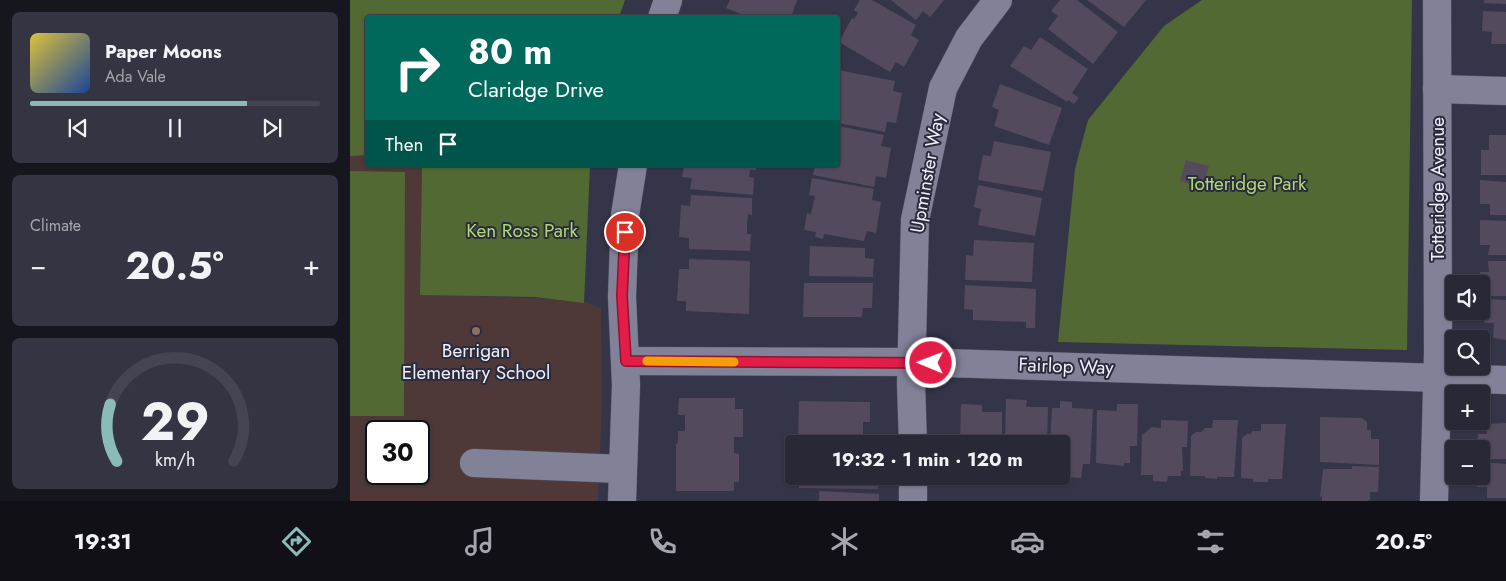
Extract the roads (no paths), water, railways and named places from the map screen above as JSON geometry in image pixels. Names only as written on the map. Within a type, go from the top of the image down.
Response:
[{"type":"street","points":[[663,15],[668,0]]},
{"type":"street","name":"Upminster Way","points":[[913,435],[912,362],[915,220],[943,88],[969,38],[998,0]]},
{"type":"street","name":"Totteridge Avenue","points":[[1434,501],[1437,377],[1437,0]]},
{"type":"street","points":[[1437,89],[1506,91]]},
{"type":"street","points":[[622,501],[626,361],[622,296],[625,215],[633,167]]},
{"type":"street","name":"Fairlop Way","points":[[626,361],[912,362],[1506,380]]},
{"type":"street","points":[[474,463],[622,469]]},
{"type":"street","points":[[913,485],[913,501]]},
{"type":"place","name":"Berrigan Elementary School","points":[[476,331]]},
{"type":"park label","name":"Totteridge Park","points":[[1247,183]]},
{"type":"park label","name":"Ken Ross Park","points":[[522,230]]}]
